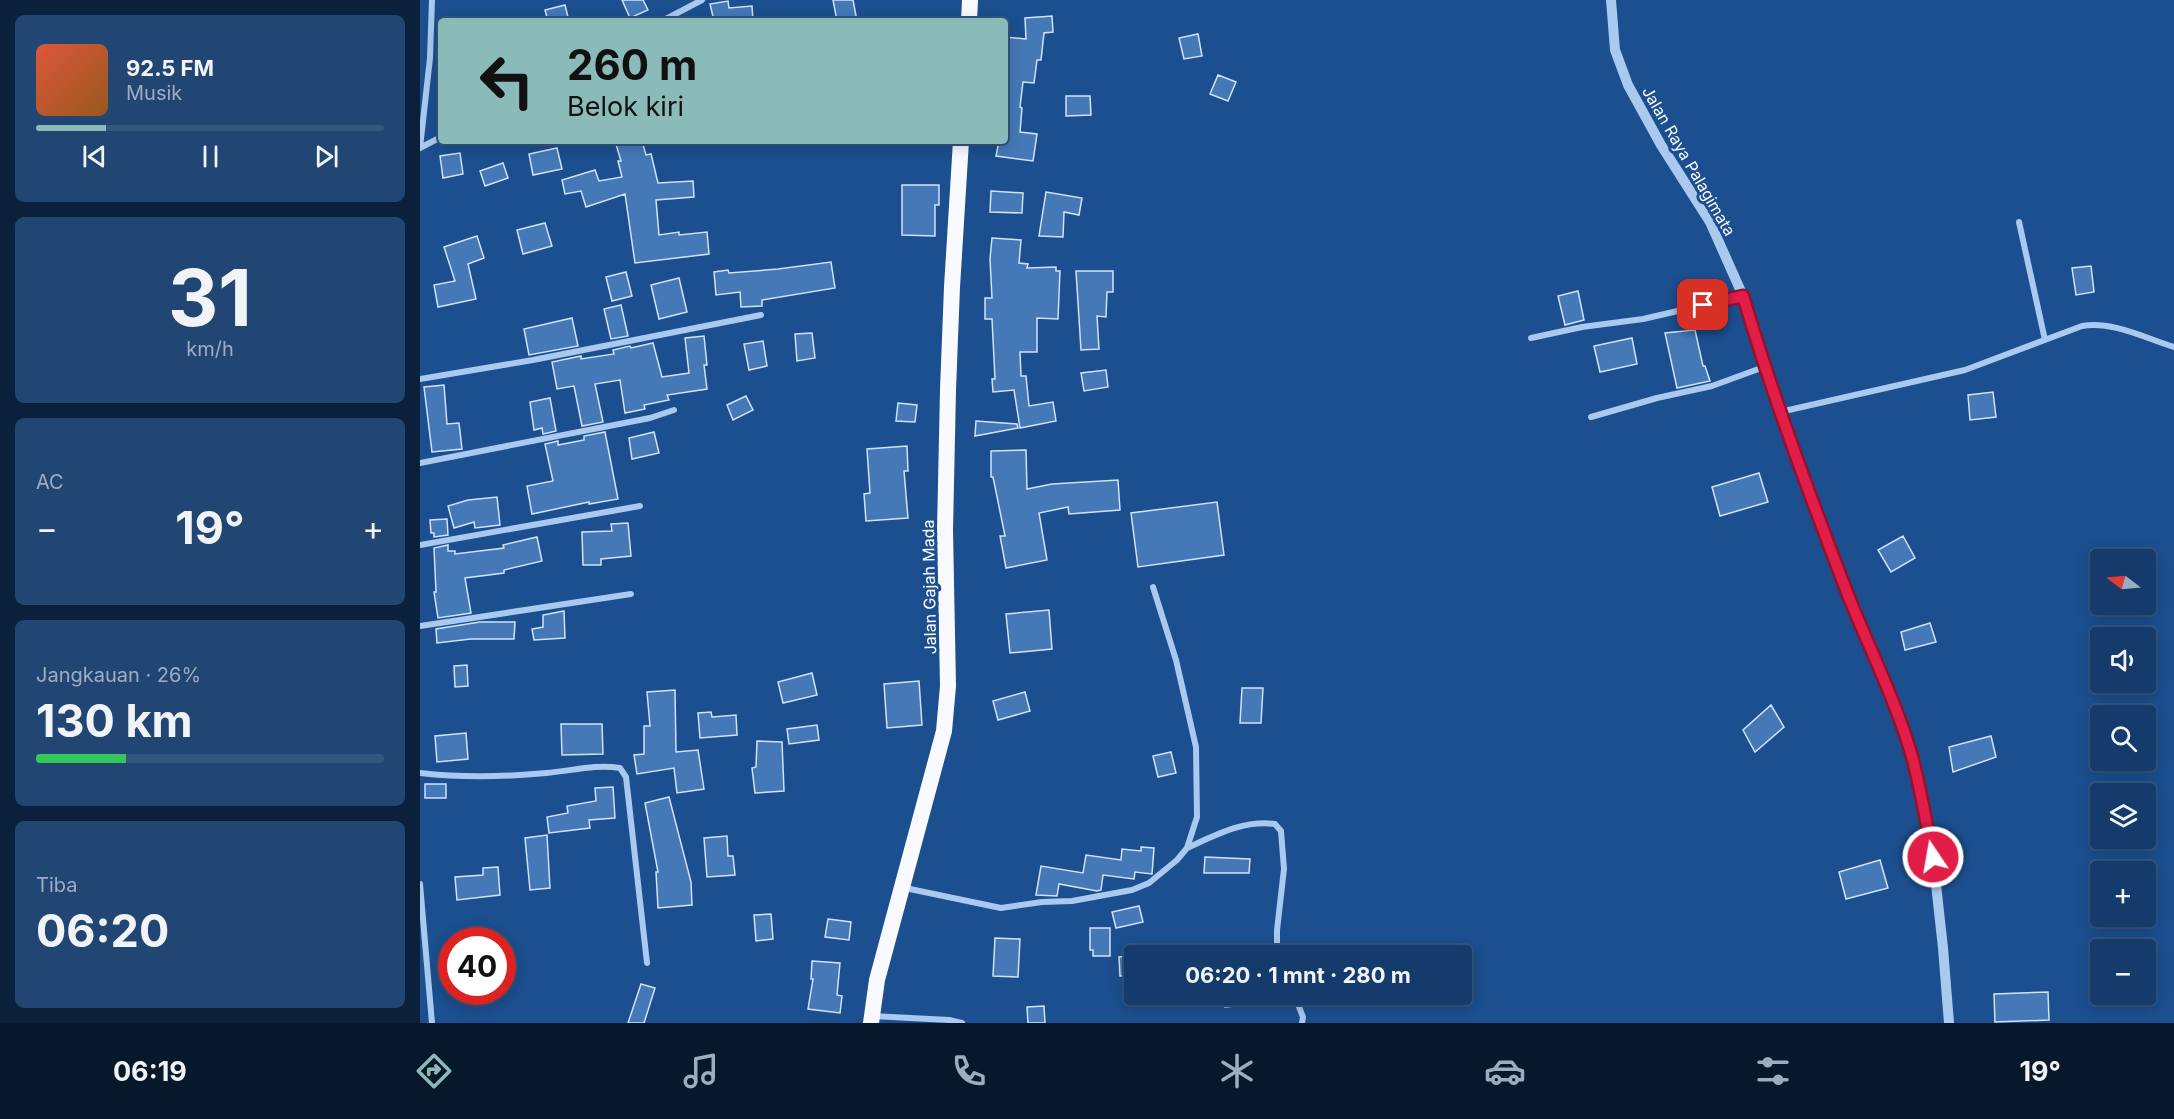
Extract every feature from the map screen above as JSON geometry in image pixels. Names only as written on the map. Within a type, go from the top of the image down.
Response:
[{"type":"highway","points":[[969,18],[970,0]]},
{"type":"highway","name":"Jalan Gajah Mada","points":[[871,1020],[877,980],[944,731],[948,686],[946,495],[952,287],[961,144]]},
{"type":"street","points":[[420,148],[430,58],[432,0]]},
{"type":"street","points":[[668,18],[702,0]]},
{"type":"street","name":"Jalan Raya Palagimata","points":[[1611,0],[1614,50],[1628,85],[1660,145],[1710,222],[1743,296],[1780,412],[1849,597],[1888,688],[1913,760],[1933,857],[1944,948],[1949,1023]]},
{"type":"street","points":[[420,148],[438,139]]},
{"type":"street","points":[[2019,222],[2045,340]]},
{"type":"street","points":[[1532,338],[1582,327],[1643,319],[1743,296]]},
{"type":"street","points":[[420,379],[533,360],[761,315]]},
{"type":"street","points":[[1780,412],[1965,370],[2082,326],[2099,325],[2174,347]]},
{"type":"street","points":[[1591,417],[1657,398],[1712,386],[1764,367]]},
{"type":"street","points":[[420,463],[650,418],[674,410]]},
{"type":"street","points":[[420,545],[640,506]]},
{"type":"street","points":[[901,887],[1001,908],[1042,902],[1072,901],[1132,890],[1149,883],[1177,860],[1187,848],[1197,817],[1196,747],[1176,660],[1153,587]]},
{"type":"street","points":[[420,626],[631,594]]},
{"type":"street","points":[[420,773],[484,777],[546,773],[605,765],[620,768],[626,777],[647,963]]},
{"type":"street","points":[[1187,848],[1234,827],[1260,822],[1275,824],[1281,831],[1284,869],[1277,945]]},
{"type":"street","points":[[420,884],[423,959],[432,1023]]},
{"type":"street","points":[[1298,1005],[1303,1017],[1302,1023]]},
{"type":"street","points":[[871,1020],[949,1020],[962,1023]]},
{"type":"building","points":[[622,0],[643,0],[648,10],[630,18]]},
{"type":"building","points":[[833,0],[853,0],[856,18],[836,18]]},
{"type":"building","points":[[728,1],[729,8],[752,6],[753,18],[713,18],[710,4]]},
{"type":"building","points":[[565,5],[568,18],[547,18],[545,10]]},
{"type":"building","points":[[1052,16],[1053,32],[1044,33],[1041,60],[1037,60],[1034,83],[1023,82],[1020,132],[1037,134],[1033,161],[996,156],[998,144],[1008,144],[1008,37],[1026,39],[1025,18]]},
{"type":"building","points":[[1198,34],[1202,56],[1184,59],[1179,38]]},
{"type":"building","points":[[1218,75],[1236,82],[1228,101],[1210,94]]},
{"type":"building","points":[[1066,96],[1090,96],[1091,115],[1066,116]]},
{"type":"building","points":[[616,144],[643,144],[646,155],[651,154],[658,183],[693,181],[694,197],[656,200],[659,235],[707,232],[709,254],[635,263],[625,194],[586,207],[581,191],[565,194],[562,180],[595,170],[599,181],[622,177],[618,161],[621,161]]},
{"type":"building","points":[[557,148],[562,169],[533,175],[529,154]]},
{"type":"building","points":[[460,153],[463,174],[443,178],[440,156]]},
{"type":"building","points":[[503,163],[508,178],[485,186],[480,171]]},
{"type":"building","points":[[902,185],[939,185],[939,205],[935,205],[935,236],[902,235]]},
{"type":"building","points":[[991,191],[1023,193],[1022,213],[990,212]]},
{"type":"building","points":[[1046,192],[1082,198],[1079,215],[1064,212],[1063,237],[1039,236]]},
{"type":"building","points":[[545,223],[552,246],[523,254],[517,230]]},
{"type":"building","points":[[477,236],[484,258],[468,264],[476,299],[438,307],[434,285],[455,281],[444,247]]},
{"type":"building","points":[[992,238],[1021,240],[1019,263],[1028,264],[1027,268],[1056,267],[1056,271],[1060,271],[1058,319],[1037,318],[1037,352],[1020,352],[1021,376],[1026,376],[1029,406],[1053,402],[1056,421],[1020,428],[1014,390],[993,392],[992,379],[995,379],[992,319],[985,319],[985,298],[992,298],[990,259]]},
{"type":"building","points":[[831,262],[835,288],[762,300],[762,306],[741,307],[740,292],[716,295],[714,272],[778,269]]},
{"type":"building","points":[[2091,266],[2094,292],[2076,295],[2072,268]]},
{"type":"building","points":[[1076,271],[1113,271],[1113,292],[1107,292],[1106,317],[1097,316],[1099,349],[1081,350]]},
{"type":"building","points":[[626,272],[632,296],[612,301],[606,277]]},
{"type":"building","points":[[679,278],[687,312],[659,319],[651,285]]},
{"type":"building","points":[[1578,291],[1584,320],[1565,325],[1558,296]]},
{"type":"building","points":[[621,305],[628,336],[611,339],[604,309]]},
{"type":"building","points":[[572,318],[578,346],[529,355],[524,329]]},
{"type":"building","points":[[1695,330],[1703,366],[1705,366],[1710,381],[1677,388],[1665,333]]},
{"type":"building","points":[[812,333],[815,358],[797,361],[795,334]]},
{"type":"building","points":[[704,336],[707,389],[667,395],[669,400],[644,405],[645,409],[625,413],[620,380],[595,384],[603,422],[582,426],[574,386],[557,389],[552,362],[581,356],[581,359],[614,354],[613,350],[653,343],[662,377],[689,373],[685,338]]},
{"type":"building","points":[[1632,338],[1637,364],[1600,372],[1594,346]]},
{"type":"building","points":[[763,341],[767,366],[749,370],[744,344]]},
{"type":"building","points":[[1106,370],[1108,387],[1084,391],[1081,373]]},
{"type":"building","points":[[444,385],[447,424],[459,423],[462,449],[432,452],[424,387]]},
{"type":"building","points":[[1993,392],[1996,417],[1970,420],[1968,395]]},
{"type":"building","points":[[746,396],[753,410],[733,420],[727,405]]},
{"type":"building","points":[[550,398],[556,431],[543,434],[542,428],[534,430],[530,402]]},
{"type":"building","points":[[898,403],[917,405],[915,422],[896,421]]},
{"type":"building","points":[[976,421],[1017,424],[1018,428],[975,436]]},
{"type":"building","points":[[605,432],[618,499],[589,504],[589,502],[532,514],[527,486],[553,481],[545,444],[558,441],[558,445],[584,440],[584,436]]},
{"type":"building","points":[[654,432],[659,453],[632,459],[629,438]]},
{"type":"building","points":[[907,446],[908,471],[904,471],[908,518],[866,521],[864,494],[870,493],[867,449]]},
{"type":"building","points":[[1026,450],[1027,489],[1052,484],[1118,480],[1120,510],[1069,514],[1068,507],[1039,513],[1047,560],[1006,568],[1000,536],[1005,536],[993,477],[991,477],[991,451]]},
{"type":"building","points":[[1759,473],[1768,502],[1720,516],[1712,487]]},
{"type":"building","points":[[497,497],[500,525],[475,528],[474,522],[454,528],[448,506],[468,500]]},
{"type":"building","points":[[1217,502],[1224,555],[1138,567],[1131,513]]},
{"type":"building","points":[[447,519],[448,535],[434,537],[434,533],[431,533],[430,520]]},
{"type":"building","points":[[628,523],[631,556],[601,559],[601,565],[583,565],[582,532],[612,531],[611,524]]},
{"type":"building","points":[[1903,536],[1915,558],[1891,572],[1878,550]]},
{"type":"building","points":[[537,537],[542,561],[504,570],[504,573],[465,578],[471,613],[438,618],[434,592],[436,592],[434,548],[448,545],[448,551],[455,551],[455,554],[504,548],[503,545]]},
{"type":"building","points":[[1049,610],[1052,649],[1010,653],[1006,614]]},
{"type":"building","points":[[564,611],[565,638],[534,640],[532,629],[543,627],[543,615]]},
{"type":"building","points":[[480,622],[515,622],[514,639],[471,639],[437,643],[436,629]]},
{"type":"building","points":[[1930,623],[1936,642],[1905,650],[1901,632]]},
{"type":"building","points":[[467,665],[468,686],[455,687],[454,666]]},
{"type":"building","points":[[812,673],[817,695],[783,703],[778,682]]},
{"type":"building","points":[[919,681],[922,725],[887,728],[884,684]]},
{"type":"building","points":[[1242,688],[1263,688],[1261,723],[1240,723]]},
{"type":"building","points":[[675,690],[676,752],[698,750],[704,789],[677,793],[674,768],[637,774],[634,755],[644,754],[644,726],[650,726],[647,692]]},
{"type":"building","points":[[1025,692],[1030,711],[998,720],[993,701]]},
{"type":"building","points":[[1771,705],[1784,727],[1755,752],[1743,730]]},
{"type":"building","points":[[711,712],[712,717],[736,715],[737,735],[700,738],[698,713]]},
{"type":"building","points":[[561,724],[602,724],[603,754],[562,755]]},
{"type":"building","points":[[817,725],[819,740],[789,744],[787,729]]},
{"type":"building","points":[[466,733],[468,759],[437,762],[435,736]]},
{"type":"building","points":[[1991,736],[1996,757],[1953,772],[1949,747]]},
{"type":"building","points":[[757,741],[782,742],[784,791],[755,793],[752,768],[756,767]]},
{"type":"building","points":[[1171,752],[1176,773],[1158,777],[1153,756]]},
{"type":"building","points":[[425,784],[446,784],[446,798],[425,798]]},
{"type":"building","points":[[613,787],[615,818],[589,820],[590,828],[549,833],[547,817],[568,813],[567,806],[596,801],[595,788]]},
{"type":"building","points":[[669,797],[691,882],[692,905],[658,908],[656,872],[658,872],[645,803]]},
{"type":"building","points":[[547,835],[550,888],[530,890],[525,838]]},
{"type":"building","points":[[727,836],[728,856],[733,856],[735,875],[707,877],[704,838]]},
{"type":"building","points":[[1141,847],[1154,848],[1152,874],[1135,872],[1134,879],[1103,875],[1101,890],[1059,884],[1057,896],[1036,895],[1041,866],[1083,873],[1086,855],[1121,860],[1122,849],[1141,851]]},
{"type":"building","points":[[1205,857],[1250,859],[1249,873],[1204,873]]},
{"type":"building","points":[[1880,860],[1888,888],[1846,899],[1839,872]]},
{"type":"building","points":[[498,867],[500,895],[457,900],[455,877],[483,875],[483,868]]},
{"type":"building","points":[[1139,906],[1143,922],[1116,928],[1112,912]]},
{"type":"building","points":[[771,914],[773,939],[756,941],[754,915]]},
{"type":"building","points":[[828,919],[851,922],[849,940],[825,937]]},
{"type":"building","points":[[1090,928],[1110,928],[1110,956],[1093,956],[1093,950],[1090,950]]},
{"type":"building","points":[[995,938],[1020,939],[1018,977],[993,976]]},
{"type":"building","points":[[1119,957],[1124,957],[1124,976],[1120,976]]},
{"type":"building","points":[[812,961],[840,963],[837,995],[842,996],[840,1013],[808,1009],[813,979],[811,979]]},
{"type":"building","points":[[641,984],[655,988],[644,1023],[628,1023]]},
{"type":"building","points":[[2048,992],[2049,1020],[1995,1022],[1994,994]]},
{"type":"building","points":[[1044,1006],[1045,1023],[1028,1023],[1027,1007]]},
{"type":"route","points":[[1703,305],[1743,296],[1764,367],[1802,472],[1849,597],[1888,688],[1913,760],[1933,857]]}]
